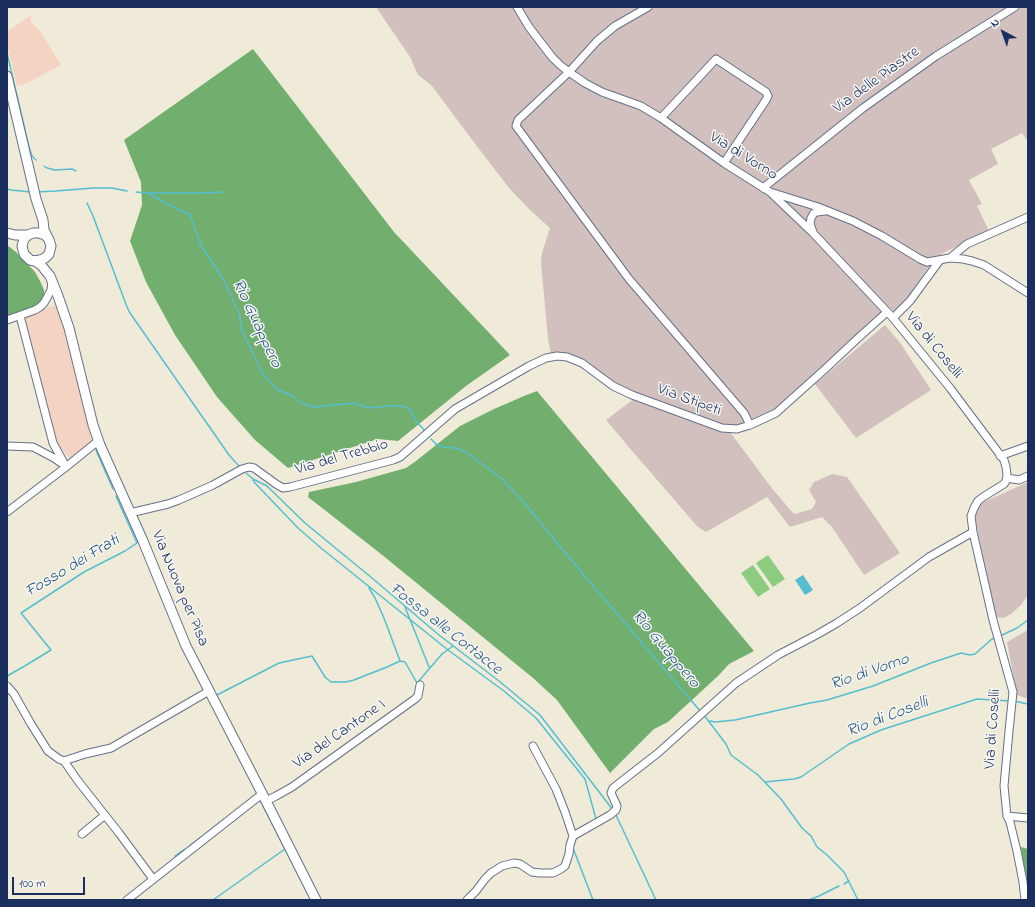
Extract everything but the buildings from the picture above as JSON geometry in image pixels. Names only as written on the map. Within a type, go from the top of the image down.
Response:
[{"type":"main road","points":[[7,76],[44,230],[51,246],[48,254],[48,265],[51,279]]},
{"type":"main road","points":[[40,213],[40,219],[30,234],[24,239],[22,246],[26,257],[41,265],[51,279]]},
{"type":"main road","points":[[7,234],[15,236],[39,232],[48,238]]},
{"type":"main road","points":[[7,234],[22,246]]},
{"type":"main road","points":[[35,261],[43,259],[48,254]]},
{"type":"main road","name":"Via Nuova per Pisa","points":[[51,279],[65,314],[98,440],[143,541],[186,646],[316,900]]},
{"type":"street","name":"Via di Vorno","points":[[517,7],[529,27],[552,57],[569,72],[602,92],[641,106],[766,190],[852,221],[882,236],[920,260],[927,262],[950,258],[972,261],[984,266],[1028,293]]},
{"type":"street","points":[[648,7],[626,19],[597,41],[569,72],[518,120],[516,124],[517,129],[629,279],[744,413],[750,425]]},
{"type":"street","name":"Via delle Piastre","points":[[766,190],[863,108],[936,56],[1015,7]]},
{"type":"street","points":[[660,118],[716,59],[766,92],[768,96],[766,100],[724,163]]},
{"type":"street","name":"Via di Coselli","points":[[766,190],[813,233],[888,312],[950,388],[1000,456],[1006,467],[1007,478],[1004,484],[983,497],[975,504],[971,516],[973,532],[996,631],[1013,692],[1004,786],[1007,816],[1010,822],[1017,851],[1025,900]]},
{"type":"street","points":[[813,233],[810,224],[811,218],[817,212],[825,211]]},
{"type":"street","points":[[950,258],[967,244],[1028,217]]},
{"type":"street","points":[[893,318],[913,297],[940,260]]},
{"type":"street","points":[[7,320],[36,310],[44,303],[51,290],[51,279]]},
{"type":"street","name":"Via Stipeti","points":[[546,358],[557,356],[567,357],[582,364],[613,386],[632,395],[722,428],[737,428],[750,425],[776,413],[888,312]]},
{"type":"street","points":[[20,316],[53,443],[66,467]]},
{"type":"street","name":"Via del Trebbio","points":[[130,513],[179,500],[249,467],[254,468],[283,488],[290,488],[393,460],[400,457],[455,409],[529,366],[546,358]]},
{"type":"street","points":[[7,512],[66,467],[98,440]]},
{"type":"street","points":[[7,446],[33,447],[54,458],[66,467]]},
{"type":"street","points":[[1000,456],[1028,446]]},
{"type":"street","points":[[1007,478],[1019,480],[1028,476]]},
{"type":"street","points":[[573,836],[615,811],[617,806],[611,793],[613,788],[658,753],[736,683],[778,655],[818,634],[860,608],[930,557],[973,532]]},
{"type":"street","name":"Via del Cantone I","points":[[127,900],[206,839],[264,797],[276,796],[292,787],[415,699],[418,696],[420,685]]},
{"type":"street","points":[[7,686],[14,694],[48,751],[58,759],[64,761],[153,879]]},
{"type":"street","points":[[64,761],[111,748],[209,691]]},
{"type":"street","points":[[467,900],[491,873],[502,866],[514,863],[520,864],[532,872],[553,873],[561,870],[565,866],[573,836],[556,789],[533,746]]},
{"type":"street","points":[[82,834],[105,815]]},
{"type":"street","points":[[1007,816],[1028,818]]},
{"type":"shaded area","points":[[376,7],[1028,7],[1028,142],[1022,133],[991,149],[998,164],[969,180],[982,204],[977,206],[989,231],[943,253],[927,269],[903,304],[895,312],[889,307],[774,412],[737,426],[720,425],[623,388],[582,362],[551,354],[548,339],[541,262],[542,253],[550,228],[509,188],[432,86],[418,75],[410,57]]},
{"type":"shaded area","points":[[31,15],[31,22],[40,31],[61,65],[27,83],[17,86],[7,44],[7,32]]},
{"type":"shaded area","points":[[55,305],[61,319],[92,440],[70,460],[55,441],[24,317]]},
{"type":"shaded area","points":[[885,325],[901,344],[931,390],[856,438],[815,384]]},
{"type":"shaded area","points":[[634,399],[730,432],[774,491],[794,514],[812,509],[816,502],[809,490],[814,482],[832,474],[847,477],[900,553],[864,575],[832,527],[822,517],[790,527],[767,497],[706,532],[697,526],[606,420]]},
{"type":"shaded area","points":[[1028,482],[1028,595],[1021,605],[1011,614],[1004,618],[996,617],[975,519],[980,505],[984,502]]},
{"type":"shaded area","points":[[1028,630],[1028,699],[1017,695],[1007,642]]},
{"type":"green space","points":[[253,49],[394,232],[510,355],[466,386],[398,441],[378,439],[288,468],[255,440],[217,397],[175,335],[146,282],[130,241],[142,205],[141,182],[124,140]]},
{"type":"green space","points":[[7,245],[16,252],[35,272],[44,290],[44,296],[42,302],[36,307],[7,318]]},
{"type":"green space","points":[[537,391],[754,651],[729,664],[668,722],[654,729],[610,773],[557,700],[533,678],[381,554],[308,497],[309,492],[356,482],[406,468],[460,426],[494,409]]},
{"type":"green space","points":[[768,555],[785,579],[773,587],[756,563]]},
{"type":"green space","points":[[753,565],[770,589],[758,597],[741,573]]},
{"type":"green space","points":[[1021,847],[1028,849],[1028,900],[1026,889]]},
{"type":"water","points":[[803,575],[813,590],[805,595],[795,580]]},
{"type":"waterway","points":[[7,53],[29,147],[32,156],[36,160]]},
{"type":"waterway","points":[[44,166],[55,170],[72,169],[76,171]]},
{"type":"waterway","name":"Rio Guappero","points":[[37,192],[93,188],[112,188],[127,191]]},
{"type":"waterway","name":"Rio Guappero","points":[[7,189],[31,192]]},
{"type":"waterway","name":"Rio Guappero","points":[[136,192],[148,193],[190,215],[201,245],[224,281],[239,313],[242,330],[263,374],[278,390],[291,395],[301,403],[313,407],[355,403],[368,408],[403,406],[410,409],[416,421],[425,431]]},
{"type":"waterway","points":[[149,193],[223,192]]},
{"type":"waterway","points":[[87,203],[130,313],[229,455],[239,466]]},
{"type":"waterway","name":"Rio Guappero","points":[[431,439],[436,444],[443,447],[455,448],[466,452],[501,478],[522,500],[582,573],[701,712]]},
{"type":"waterway","name":"Fosso dei Frati","points":[[96,450],[113,489]]},
{"type":"waterway","points":[[246,473],[253,479],[267,486],[305,523],[439,635],[540,715],[613,810]]},
{"type":"waterway","name":"Fossa alle Cortacce","points":[[253,480],[298,528],[321,548],[448,650],[504,691],[536,718],[585,779],[596,819]]},
{"type":"waterway","name":"Fosso dei Frati","points":[[7,676],[51,650],[21,613],[84,572],[125,551],[137,543],[116,496]]},
{"type":"waterway","points":[[369,588],[384,618],[400,661]]},
{"type":"waterway","points":[[405,607],[429,667]]},
{"type":"waterway","name":"Rio di Vorno","points":[[1000,636],[1017,628],[1028,620]]},
{"type":"waterway","name":"Rio di Vorno","points":[[710,721],[735,720],[827,700],[873,686],[961,653],[970,655],[975,654],[995,638]]},
{"type":"waterway","points":[[217,695],[279,663],[312,656],[325,677],[331,682],[346,682],[354,680],[400,661],[405,662],[417,683],[442,654],[453,646]]},
{"type":"waterway","name":"Rio di Coselli","points":[[765,782],[801,777],[849,744],[881,730],[977,699],[1010,701]]},
{"type":"waterway","name":"Rio di Coselli","points":[[1014,701],[1028,704]]},
{"type":"waterway","name":"Rio Guappero","points":[[704,715],[726,744],[731,755],[758,775],[781,799],[802,828],[811,836],[817,847],[844,872],[858,900]]},
{"type":"waterway","points":[[261,802],[311,900]]},
{"type":"waterway","points":[[615,813],[656,900]]},
{"type":"waterway","points":[[205,834],[224,819]]},
{"type":"waterway","points":[[188,847],[201,837]]},
{"type":"waterway","points":[[577,837],[573,848],[593,900]]},
{"type":"waterway","points":[[175,856],[185,849]]},
{"type":"waterway","points":[[213,900],[285,849]]},
{"type":"waterway","name":"Rio Guappero","points":[[844,884],[849,881]]},
{"type":"waterway","points":[[809,900],[839,886]]}]
